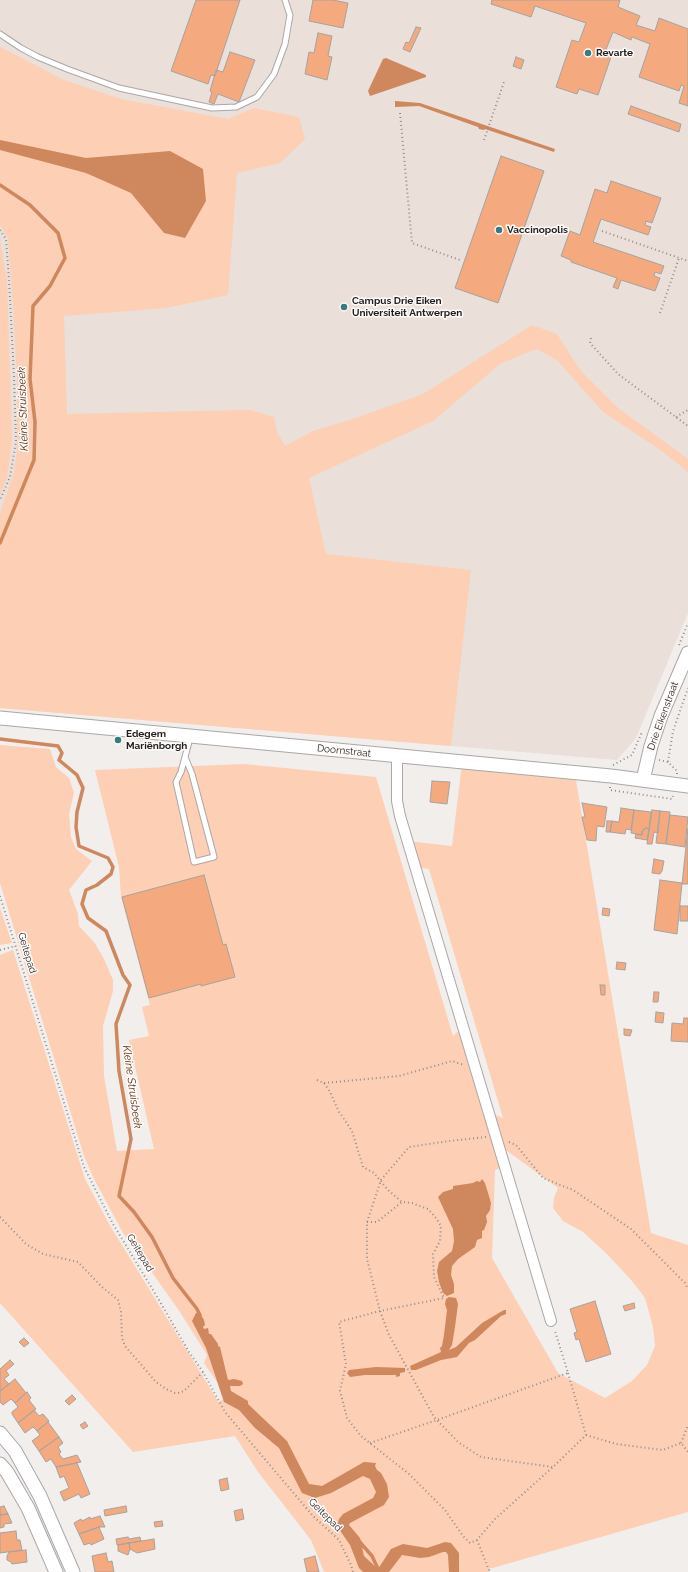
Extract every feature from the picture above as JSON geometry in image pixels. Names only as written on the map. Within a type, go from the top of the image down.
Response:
[{"type":"street","name":"Drie Eikenstraat","points":[[643,780],[656,731],[688,653]]},
{"type":"street","name":"Doornstraat","points":[[0,718],[643,780],[688,786]]},
{"type":"street","points":[[397,756],[397,802],[400,816],[551,1321]]},
{"type":"street","points":[[0,1433],[15,1451],[40,1496],[73,1572]]},
{"type":"street","points":[[0,1464],[7,1472],[28,1508],[56,1572]]},
{"type":"street","points":[[39,1533],[54,1528]]},
{"type":"lane","points":[[0,34],[38,57],[119,88],[212,108],[236,107],[257,97],[274,74],[286,44],[290,15],[285,0]]},
{"type":"lane","points":[[185,757],[192,774],[214,857],[194,862],[176,782],[181,772],[185,757],[191,736]]},
{"type":"path","points":[[484,140],[504,82]]},
{"type":"path","points":[[400,113],[412,243],[460,260]]},
{"type":"path","points":[[0,230],[6,239],[9,274],[16,442],[10,477],[0,500]]},
{"type":"path","points":[[602,231],[688,261]]},
{"type":"path","points":[[660,313],[679,258]]},
{"type":"path","points":[[591,338],[590,343],[618,374],[688,426]]},
{"type":"path","points":[[676,417],[688,410]]},
{"type":"path","points":[[675,784],[677,771],[668,762],[673,731],[688,688]]},
{"type":"path","name":"Geitepad","points":[[0,896],[84,1167],[113,1224],[189,1352],[203,1372],[225,1412],[313,1516],[339,1540],[353,1572]]},
{"type":"path","points":[[0,950],[16,946]]},
{"type":"path","points":[[317,1080],[324,1083],[399,1076],[452,1061],[464,1065],[468,1070]]},
{"type":"path","points":[[324,1083],[338,1112],[352,1131],[363,1167],[374,1173],[388,1190],[402,1202],[412,1203],[428,1209],[441,1226],[440,1241],[433,1254],[434,1277],[444,1298],[380,1310],[339,1322],[346,1364],[340,1391],[347,1418],[361,1436],[409,1474],[446,1510],[463,1536],[470,1543],[477,1540],[495,1519],[586,1435]]},
{"type":"path","points":[[486,1130],[488,1137],[408,1147],[381,1180],[367,1222],[367,1259],[380,1310],[389,1335],[422,1396],[437,1420],[458,1442],[481,1457],[553,1467]]},
{"type":"path","points":[[496,1136],[516,1145],[544,1178],[573,1190],[631,1229],[685,1284],[688,1289]]},
{"type":"path","points":[[367,1222],[377,1222],[402,1202]]},
{"type":"path","points":[[0,1217],[26,1244],[43,1254],[78,1262],[102,1287],[118,1300],[121,1312],[122,1338],[125,1346],[156,1382],[166,1389],[178,1393],[184,1391],[203,1372]]},
{"type":"path","points":[[551,1321],[586,1435]]},
{"type":"path","points":[[370,1443],[568,1373]]},
{"type":"path","points":[[586,1435],[616,1444],[663,1450],[681,1443],[688,1425]]},
{"type":"path","points":[[681,1443],[688,1452]]},
{"type":"path","points":[[477,1540],[489,1570],[488,1572]]},
{"type":"shaded area","name":"Campus Drie Eiken Universiteit Antwerpen","points":[[0,0],[688,0],[688,613],[636,738],[617,760],[0,708]]},
{"type":"shaded area","points":[[0,47],[64,80],[121,99],[228,119],[254,108],[299,117],[305,139],[280,163],[237,173],[228,295],[166,308],[64,316],[67,414],[250,410],[274,417],[277,432],[285,446],[313,431],[353,419],[423,394],[532,325],[557,334],[580,370],[618,408],[688,459],[688,472],[662,451],[603,412],[557,360],[536,349],[500,364],[433,421],[309,478],[326,554],[471,570],[451,746],[0,708],[0,513],[14,473],[17,449],[17,380],[8,238],[0,225]]},
{"type":"shaded area","points":[[386,58],[426,75],[426,77],[370,96],[368,91],[383,59]]},
{"type":"shaded area","points":[[395,101],[420,103],[555,149],[554,152],[485,129],[479,129],[478,127],[419,106],[395,107]]},
{"type":"shaded area","points":[[0,140],[86,158],[170,151],[203,169],[206,201],[185,238],[164,233],[131,193],[86,173],[0,150]]},
{"type":"shaded area","points":[[0,238],[7,280],[12,440],[7,478],[0,495]]},
{"type":"shaded area","points":[[0,745],[50,749],[56,767],[69,778],[74,793],[69,814],[71,837],[76,849],[92,861],[69,890],[78,914],[79,926],[94,942],[104,959],[113,980],[113,991],[103,1026],[104,1076],[117,1151],[154,1149],[129,1040],[149,1036],[142,1007],[150,1005],[121,897],[119,867],[95,770],[244,764],[376,777],[453,1036],[463,1027],[488,1112],[503,1118],[429,869],[415,867],[407,841],[452,846],[462,763],[575,774],[651,1233],[688,1245],[688,1512],[489,1569],[488,1572],[324,1572],[311,1540],[258,1472],[235,1436],[133,1452],[0,1303],[0,955],[13,950],[85,1179],[109,1224],[218,1401],[214,1403],[228,1398],[204,1363],[207,1355],[180,1312],[123,1233],[93,1177],[84,1156],[0,883]],"holes":[[[499,1145],[558,1188],[554,1198],[553,1208],[563,1221],[583,1232],[607,1254],[632,1281],[645,1298],[653,1327],[655,1346],[647,1365],[632,1381],[605,1398],[558,1373],[492,1258],[495,1170],[505,1166]]]},
{"type":"shaded area","points":[[0,908],[12,943],[0,945]]},
{"type":"shaded area","points":[[482,1179],[485,1183],[491,1203],[490,1210],[486,1216],[487,1222],[484,1230],[482,1231],[482,1238],[477,1240],[475,1247],[458,1259],[452,1266],[451,1275],[454,1284],[454,1293],[447,1296],[443,1293],[437,1271],[439,1262],[452,1251],[454,1241],[453,1229],[438,1197],[443,1192],[453,1189],[453,1186],[477,1181],[480,1182]]},
{"type":"shaded area","points":[[449,1297],[456,1298],[458,1304],[452,1345],[449,1350],[456,1347],[482,1323],[504,1310],[506,1310],[506,1314],[501,1316],[475,1340],[469,1343],[457,1357],[441,1360],[416,1370],[411,1370],[410,1366],[441,1352],[440,1348],[442,1346],[447,1310],[445,1304],[446,1299]]},
{"type":"shaded area","points":[[199,1312],[204,1320],[204,1329],[208,1328],[209,1334],[211,1334],[220,1347],[228,1380],[234,1379],[242,1381],[243,1384],[240,1386],[230,1386],[231,1391],[248,1401],[248,1404],[287,1441],[309,1484],[322,1486],[364,1462],[376,1463],[375,1466],[377,1470],[381,1473],[387,1484],[389,1497],[384,1505],[350,1523],[349,1525],[360,1538],[364,1556],[378,1569],[391,1549],[403,1544],[427,1548],[445,1542],[451,1543],[459,1553],[459,1572],[449,1572],[448,1555],[446,1552],[420,1558],[402,1555],[389,1572],[363,1572],[359,1568],[350,1545],[337,1526],[339,1519],[343,1514],[373,1498],[376,1492],[370,1479],[363,1476],[331,1493],[315,1498],[302,1493],[279,1448],[255,1428],[239,1410],[224,1402],[206,1348],[192,1321],[196,1313]]},
{"type":"shaded area","points":[[376,1367],[405,1368],[405,1372],[400,1373],[400,1376],[396,1377],[396,1375],[365,1375],[350,1377],[347,1373],[349,1370]]},
{"type":"building","points":[[196,0],[240,0],[215,76],[211,75],[208,84],[171,71]]},
{"type":"building","points":[[313,0],[333,0],[348,3],[343,28],[309,21]]},
{"type":"building","name":"Revarte","points":[[492,0],[620,0],[618,7],[640,16],[636,25],[655,31],[659,18],[688,29],[688,106],[679,103],[684,86],[681,85],[679,91],[639,77],[650,44],[632,37],[631,40],[613,32],[605,52],[612,54],[598,95],[579,89],[577,94],[556,87],[572,40],[579,42],[586,23],[535,6],[531,17],[491,4]]},
{"type":"building","points":[[416,27],[421,28],[410,52],[403,49],[406,42],[409,43]]},
{"type":"building","points":[[318,33],[332,36],[328,56],[332,57],[327,80],[305,74],[309,52],[314,53]]},
{"type":"building","points":[[230,52],[255,60],[239,102],[218,94],[214,104],[209,102],[212,92],[210,91],[216,70],[223,72]]},
{"type":"building","points":[[516,57],[524,60],[521,69],[513,66]]},
{"type":"building","points":[[631,106],[681,124],[679,132],[628,114]]},
{"type":"building","name":"Vaccinopolis","points":[[501,156],[544,171],[498,303],[455,288]]},
{"type":"building","points":[[611,181],[661,198],[652,223],[646,221],[645,225],[651,227],[648,235],[601,219],[593,242],[664,266],[661,274],[655,272],[654,276],[660,278],[655,291],[621,280],[618,289],[613,287],[617,278],[571,262],[571,260],[561,256],[570,231],[580,235],[595,189],[607,193]]},
{"type":"building","points":[[432,781],[450,782],[447,804],[430,802]]},
{"type":"building","points":[[582,803],[607,807],[604,827],[597,826],[596,841],[587,840],[582,817],[585,817]]},
{"type":"building","points":[[621,808],[634,810],[631,830],[626,829],[625,834],[610,832],[612,821],[619,822]]},
{"type":"building","points":[[634,810],[651,812],[649,829],[646,828],[642,831],[642,835],[631,833]]},
{"type":"building","points":[[652,810],[660,811],[658,833],[654,832],[652,844],[647,844]]},
{"type":"building","points":[[660,811],[670,812],[666,844],[656,843]]},
{"type":"building","points":[[670,815],[688,817],[685,847],[666,844]]},
{"type":"building","points":[[607,821],[612,821],[610,832],[606,832]]},
{"type":"building","points":[[646,828],[649,829],[647,840],[635,838],[636,834],[642,835],[642,831]]},
{"type":"building","points":[[688,828],[688,884],[682,884]]},
{"type":"building","points":[[654,859],[664,861],[660,874],[652,873]]},
{"type":"building","points":[[204,875],[223,945],[226,944],[235,977],[201,986],[201,984],[149,998],[122,897]]},
{"type":"building","points":[[660,880],[682,883],[677,934],[654,930]]},
{"type":"building","points":[[680,906],[688,906],[688,921],[680,921]]},
{"type":"building","points":[[603,908],[610,909],[609,916],[602,915]]},
{"type":"building","points":[[617,962],[626,963],[625,970],[616,969]]},
{"type":"building","points":[[600,985],[605,985],[605,995],[601,995]]},
{"type":"building","points":[[654,992],[659,992],[658,1002],[653,1002]]},
{"type":"building","points":[[656,1012],[664,1013],[663,1023],[655,1022]]},
{"type":"building","points":[[684,1018],[688,1018],[688,1042],[671,1041],[672,1023],[683,1024]]},
{"type":"building","points":[[624,1029],[632,1030],[630,1036],[624,1035]]},
{"type":"building","points":[[595,1301],[611,1354],[586,1362],[579,1339],[576,1340],[574,1333],[577,1332],[570,1309]]},
{"type":"building","points":[[634,1303],[635,1308],[625,1311],[623,1306]]},
{"type":"building","points":[[24,1338],[29,1343],[24,1347],[19,1342]]},
{"type":"building","points":[[10,1360],[14,1364],[6,1371],[9,1375],[4,1379],[9,1384],[0,1391],[0,1369]]},
{"type":"building","points":[[15,1379],[26,1393],[15,1403],[11,1399],[3,1405],[0,1402],[0,1391]]},
{"type":"building","points":[[27,1392],[31,1398],[29,1400],[36,1409],[18,1423],[12,1412],[18,1407],[15,1403]]},
{"type":"building","points":[[72,1395],[76,1399],[69,1405],[65,1401]]},
{"type":"building","points":[[34,1410],[39,1416],[43,1414],[49,1421],[37,1431],[33,1427],[25,1433],[18,1423]]},
{"type":"building","points":[[48,1422],[59,1437],[39,1451],[32,1441],[40,1435],[37,1431]]},
{"type":"building","points":[[85,1422],[88,1426],[83,1429],[80,1425]]},
{"type":"building","points":[[59,1437],[63,1443],[58,1447],[61,1452],[59,1454],[63,1459],[77,1455],[81,1462],[56,1467],[51,1459],[46,1462],[39,1451]]},
{"type":"building","points":[[77,1463],[90,1494],[81,1498],[79,1494],[64,1501],[60,1492],[69,1488],[64,1476],[60,1478],[56,1467]]},
{"type":"building","points":[[227,1478],[229,1489],[221,1491],[219,1480]]},
{"type":"building","points":[[4,1506],[8,1514],[0,1515],[0,1507]]},
{"type":"building","points":[[126,1506],[127,1512],[105,1516],[104,1510]]},
{"type":"building","points":[[242,1509],[244,1519],[236,1521],[234,1511]]},
{"type":"building","points":[[8,1514],[12,1523],[4,1524],[4,1527],[0,1528],[0,1515]]},
{"type":"building","points":[[100,1516],[105,1527],[99,1527],[79,1534],[74,1523],[81,1519],[82,1521],[90,1517],[90,1519]]},
{"type":"building","points":[[162,1521],[163,1526],[155,1527],[154,1522]]},
{"type":"building","points":[[99,1527],[104,1539],[91,1545],[90,1543],[84,1545],[79,1534]]},
{"type":"building","points":[[16,1531],[17,1540],[20,1540],[22,1550],[0,1553],[0,1533]]},
{"type":"building","points":[[128,1537],[129,1539],[140,1537],[141,1541],[117,1545],[116,1539]]},
{"type":"building","points":[[154,1539],[155,1549],[137,1553],[130,1549],[129,1543]]},
{"type":"building","points":[[129,1543],[130,1549],[128,1555],[118,1551],[118,1545]]},
{"type":"building","points":[[26,1550],[27,1562],[12,1564],[7,1560],[9,1552]]},
{"type":"building","points":[[106,1553],[108,1562],[112,1561],[114,1572],[95,1572],[92,1556]]},
{"type":"building","points":[[315,1556],[319,1572],[307,1572],[304,1559]]},
{"type":"waterway","name":"Kleine Struisbeek","points":[[0,185],[30,205],[58,233],[65,258],[50,286],[33,306],[30,379],[35,422],[34,460],[0,543]]},
{"type":"waterway","name":"Kleine Struisbeek","points":[[0,739],[58,746],[62,753],[59,760],[77,775],[83,788],[77,812],[76,827],[79,846],[108,858],[113,867],[111,874],[97,885],[86,890],[82,904],[88,918],[106,931],[123,975],[130,985],[116,1024],[119,1071],[131,1139],[119,1196],[134,1212],[152,1237],[173,1278],[200,1315]]},
{"type":"waterway","name":"Kleine Struisbeek","points":[[358,1540],[372,1556],[379,1571]]},
{"type":"place","name":"Revarte","points":[[588,53]]},
{"type":"place","name":"Vaccinopolis","points":[[499,230]]},
{"type":"place","name":"Campus Drie Eiken Universiteit Antwerpen","points":[[344,307]]},
{"type":"place","name":"Edegem Mariënborgh","points":[[118,740]]}]
